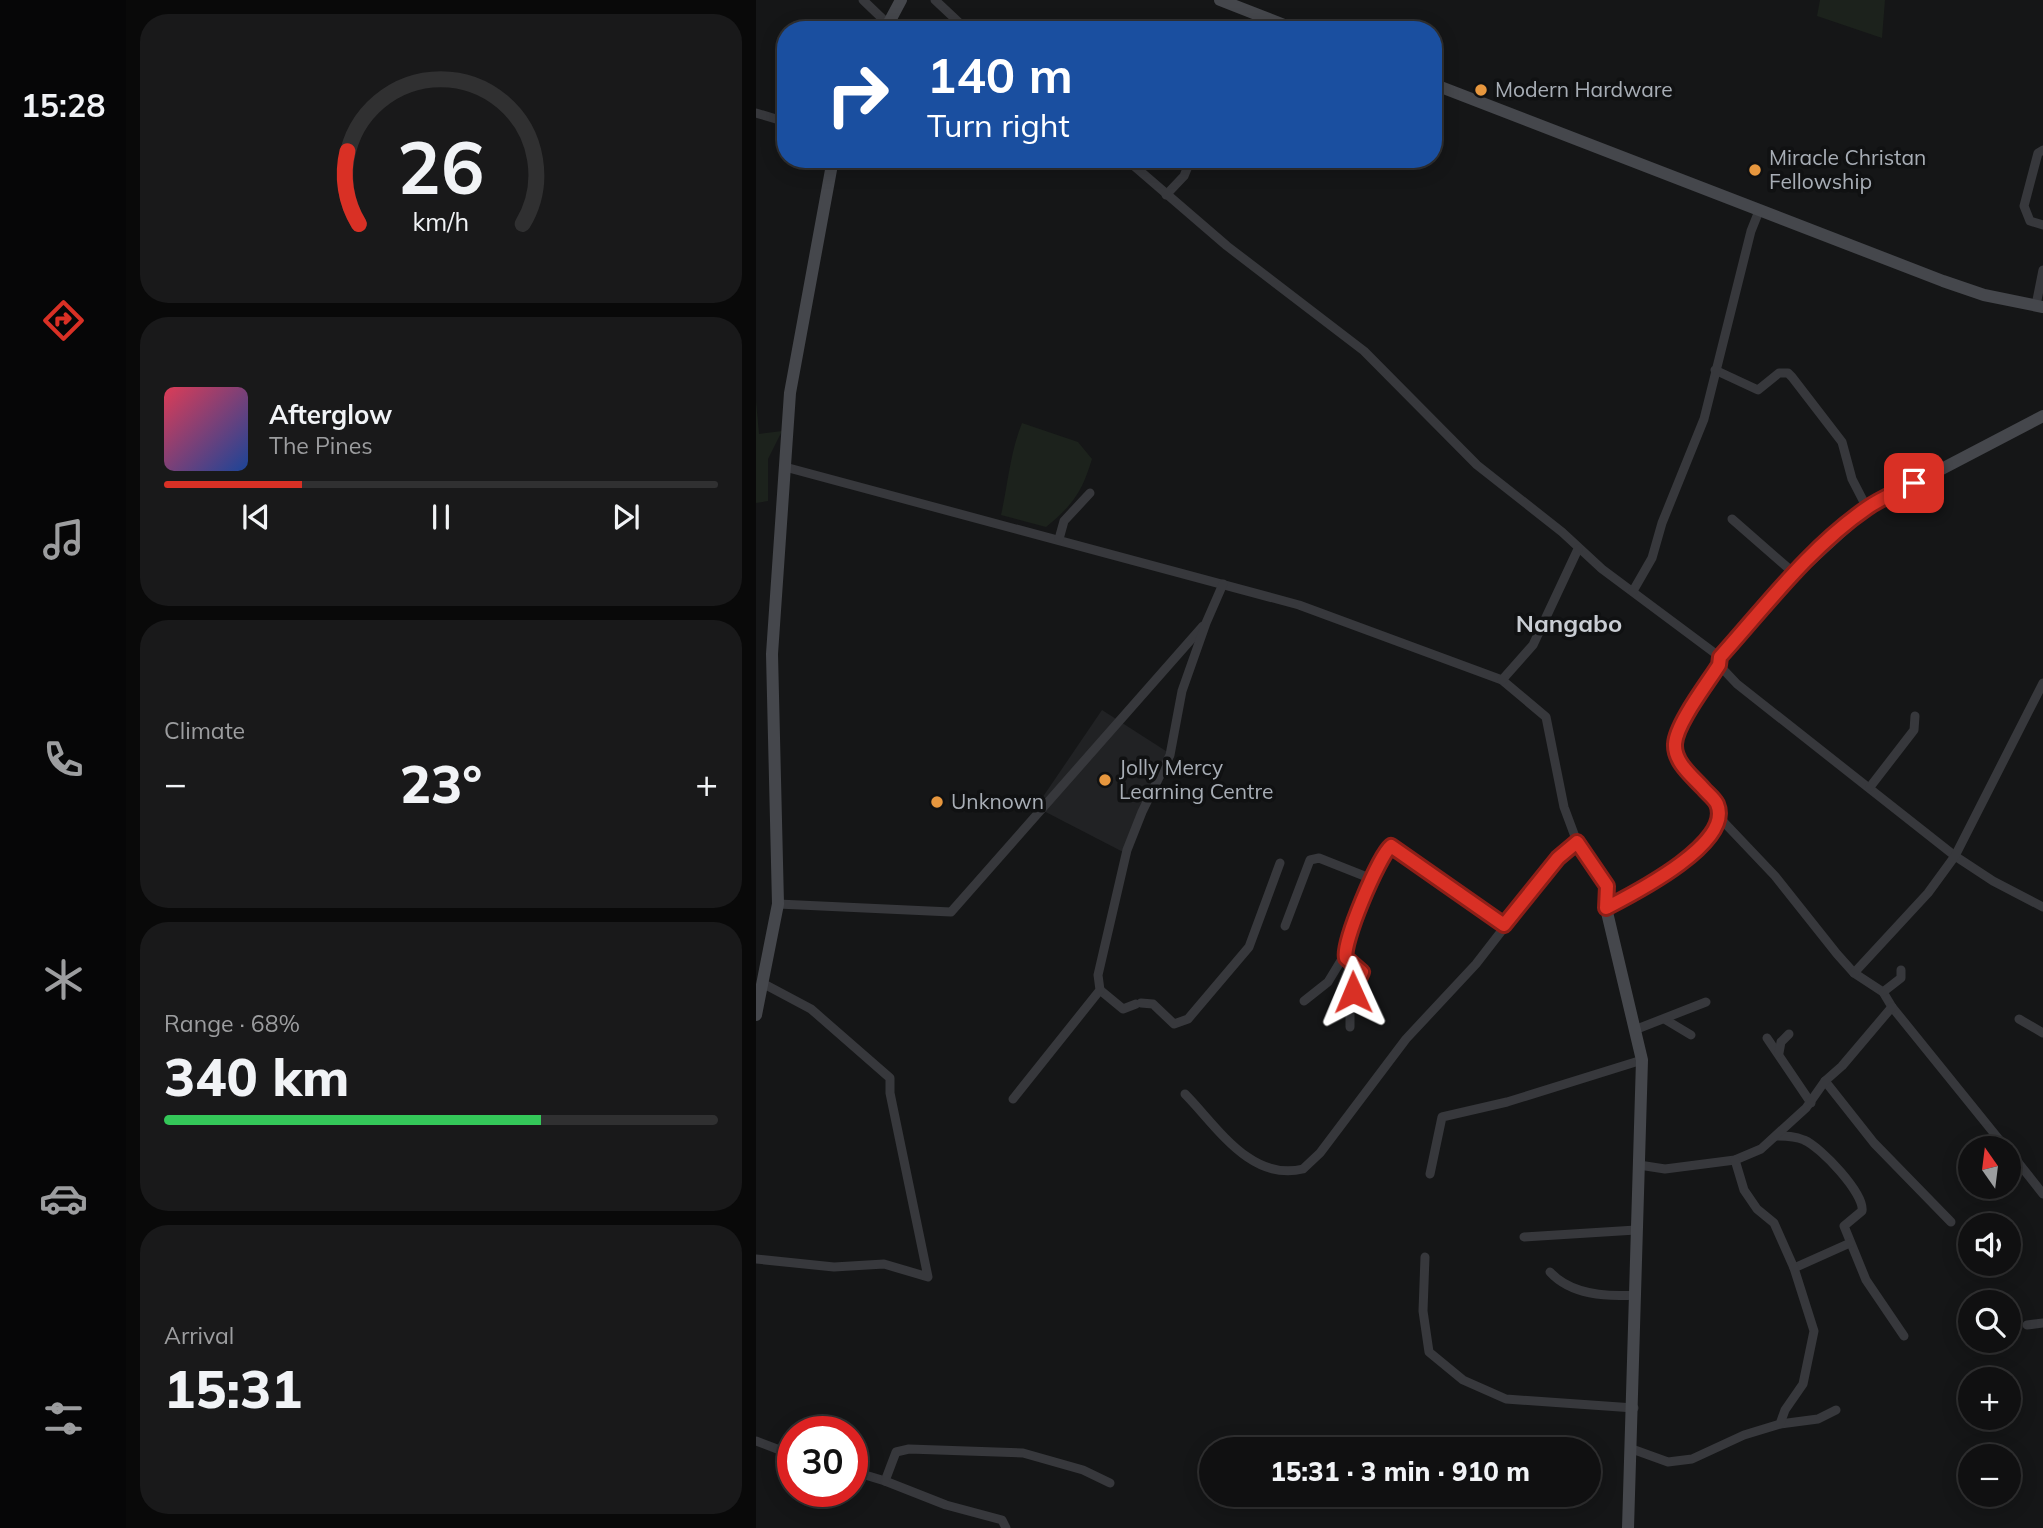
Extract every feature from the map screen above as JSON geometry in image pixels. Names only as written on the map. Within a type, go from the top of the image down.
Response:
[{"type":"street","points":[[863,0],[882,21]]},
{"type":"street","points":[[890,21],[901,0]]},
{"type":"street","points":[[935,0],[957,21]]},
{"type":"street","points":[[1220,0],[1268,21]]},
{"type":"street","points":[[1442,88],[1984,295],[2039,306],[2043,270]]},
{"type":"street","points":[[756,113],[777,119]]},
{"type":"street","points":[[2043,150],[2038,153],[2024,206],[2030,221],[2043,225]]},
{"type":"street","points":[[756,1015],[778,904],[772,654],[790,393],[831,168]]},
{"type":"street","points":[[1136,168],[1227,246],[1364,351],[1477,466],[1719,661],[1737,684],[1955,856],[1993,881],[2043,907]]},
{"type":"street","points":[[1166,195],[1184,176],[1187,168]]},
{"type":"street","points":[[1633,591],[1652,558],[1662,523],[1704,419],[1759,211]]},
{"type":"street","points":[[1715,370],[1758,390],[1779,373],[1788,373],[1842,442],[1852,479],[1867,508]]},
{"type":"street","points":[[1606,908],[1650,885],[1696,851],[1713,833],[1718,816],[1717,805],[1677,758],[1675,749],[1683,723],[1719,661],[1795,574],[1867,508],[2043,416]]},
{"type":"street","points":[[785,467],[1300,605],[1502,680],[1546,717],[1564,807],[1577,842],[1607,886],[1606,908],[1642,1060],[1629,1528]]},
{"type":"street","points":[[1059,539],[1064,521],[1090,493]]},
{"type":"street","points":[[1732,519],[1795,574]]},
{"type":"street","points":[[1502,680],[1533,645],[1578,549]]},
{"type":"street","points":[[1223,584],[1182,691],[1170,755],[1127,850],[1098,975],[1100,990],[1123,1009],[1138,1003],[1153,1004],[1174,1024],[1188,1019],[1249,947],[1280,863]]},
{"type":"street","points":[[778,904],[951,912],[1206,623]]},
{"type":"street","points":[[1854,973],[1928,893],[1955,856],[2043,683]]},
{"type":"street","points":[[1870,788],[1914,730],[1915,716]]},
{"type":"street","points":[[1718,816],[1775,876],[1854,973],[1883,992],[1892,1007],[1997,1136]]},
{"type":"street","points":[[1185,1094],[1226,1142],[1279,1169],[1303,1169],[1320,1153],[1406,1039],[1476,964],[1558,858],[1577,842]]},
{"type":"street","points":[[1304,1001],[1328,982],[1345,954],[1346,943],[1372,879],[1384,853],[1393,846],[1504,925]]},
{"type":"street","points":[[1285,926],[1310,860],[1319,858],[1372,879]]},
{"type":"street","points":[[1345,954],[1362,972],[1350,1000],[1350,1027]]},
{"type":"street","points":[[1883,992],[1901,978],[1901,970]]},
{"type":"street","points":[[756,1259],[834,1267],[884,1264],[928,1277],[890,1093],[890,1077],[811,1009],[764,984]]},
{"type":"street","points":[[1013,1099],[1100,990]]},
{"type":"street","points":[[1637,1030],[1706,1002]]},
{"type":"street","points":[[1639,1165],[1665,1169],[1735,1160],[1761,1149],[1811,1103],[1825,1082],[1892,1007]]},
{"type":"street","points":[[2019,1019],[2043,1033]]},
{"type":"street","points":[[1666,1020],[1691,1035]]},
{"type":"street","points":[[1779,1053],[1781,1042],[1789,1034]]},
{"type":"street","points":[[1767,1038],[1811,1103]]},
{"type":"street","points":[[1430,1174],[1442,1117],[1507,1102],[1642,1060]]},
{"type":"street","points":[[1825,1082],[1874,1143],[1951,1222]]},
{"type":"street","points":[[1777,1136],[1795,1137],[1815,1145],[1861,1199],[1862,1211],[1844,1224],[1866,1280],[1904,1336]]},
{"type":"street","points":[[1735,1160],[1744,1190],[1756,1209],[1774,1223],[1794,1268],[1815,1340],[1805,1365],[1803,1384],[1785,1410],[1780,1424]]},
{"type":"street","points":[[2021,1166],[2043,1194]]},
{"type":"street","points":[[1524,1237],[1636,1230]]},
{"type":"street","points":[[1794,1268],[1850,1243]]},
{"type":"street","points":[[1425,1257],[1423,1311],[1429,1352],[1463,1380],[1506,1399],[1634,1408]]},
{"type":"street","points":[[1550,1272],[1560,1283],[1580,1290],[1636,1296]]},
{"type":"street","points":[[2027,1325],[2043,1323]]},
{"type":"street","points":[[1632,1449],[1668,1462],[1692,1459],[1744,1435],[1780,1424],[1818,1419],[1836,1410]]},
{"type":"street","points":[[756,1441],[777,1449]]},
{"type":"street","points":[[886,1481],[896,1452],[909,1449],[1023,1453],[1083,1470],[1110,1483]]},
{"type":"street","points":[[868,1476],[946,1505],[1002,1520],[1006,1528]]},
{"type":"shaded area","points":[[1820,0],[1885,0],[1882,38],[1817,16]]},
{"type":"shaded area","points":[[756,401],[759,434],[782,431],[768,459],[768,501],[756,503]]},
{"type":"shaded area","points":[[1022,423],[1078,442],[1092,459],[1075,497],[1046,527],[1001,515],[1012,457]]},
{"type":"shaded area","name":"Jolly Mercy Learning Centre","points":[[1102,710],[1169,753],[1125,853],[1036,807]]},
{"type":"place","name":"Modern Hardware","points":[[1481,90]]},
{"type":"place","name":"Miracle Christan Fellowship","points":[[1755,170]]},
{"type":"place","name":"Jolly Mercy Learning Centre","points":[[1105,780]]},
{"type":"place","name":"Unknown","points":[[937,802]]},
{"type":"district","name":"Nangabo","points":[[1569,624]]},
{"type":"route","points":[[1353,992],[1362,972],[1346,958],[1346,943],[1374,873],[1384,853],[1391,846],[1504,925],[1558,858],[1577,842],[1607,886],[1606,908],[1650,885],[1696,851],[1713,833],[1718,816],[1717,805],[1677,758],[1675,741],[1719,665],[1720,657],[1795,574],[1840,531],[1867,508],[1914,483]]}]
